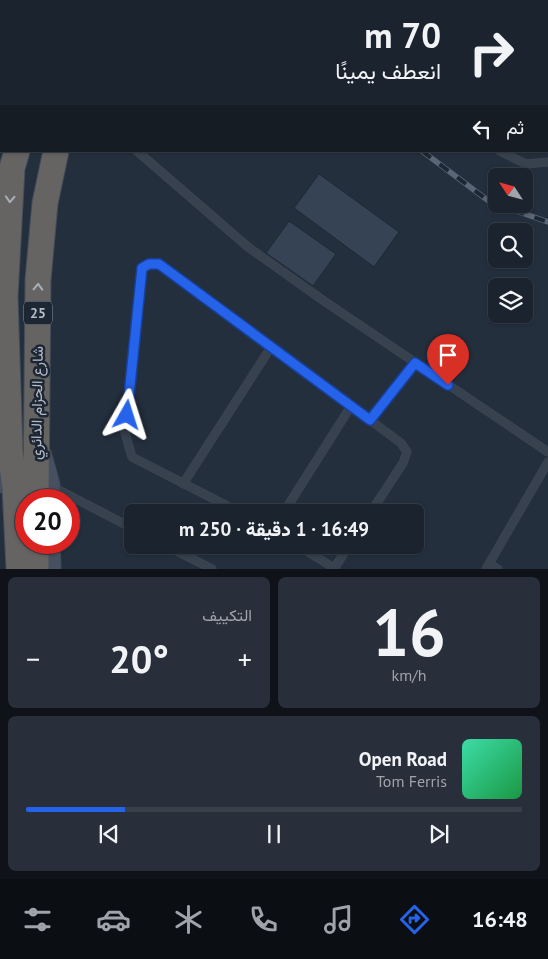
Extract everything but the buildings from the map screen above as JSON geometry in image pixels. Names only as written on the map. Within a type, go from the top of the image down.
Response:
[{"type":"highway","name":"شارع الحزام الدائري","points":[[17,152],[12,168],[5,297],[10,451],[31,488]]},
{"type":"highway","name":"شارع الحزام الدائري","points":[[31,488],[36,430],[38,280],[45,204],[56,152]]},
{"type":"highway","points":[[19,569],[31,488]]},
{"type":"highway","points":[[36,554],[36,569]]},
{"type":"main road","points":[[49,554],[50,569]]},
{"type":"lane","points":[[137,152],[248,247],[415,363],[548,452]]},
{"type":"lane","points":[[502,152],[526,164],[548,162]]},
{"type":"lane","points":[[538,163],[548,155]]},
{"type":"lane","points":[[223,504],[132,457],[125,434],[142,268],[149,264],[159,264],[401,444],[407,452],[403,463],[376,504]]},
{"type":"lane","points":[[183,484],[271,347]]},
{"type":"lane","points":[[370,420],[415,363]]},
{"type":"lane","points":[[289,504],[351,406]]},
{"type":"lane","points":[[498,569],[488,566],[548,462]]},
{"type":"lane","points":[[31,488],[124,525]]},
{"type":"lane","points":[[183,554],[212,569]]},
{"type":"lane","points":[[311,554],[334,569],[344,554]]},
{"type":"railway","points":[[423,152],[490,202],[548,222]]},
{"type":"route","points":[[127,415],[142,268],[149,264],[159,264],[370,420],[415,363],[448,385]]}]
